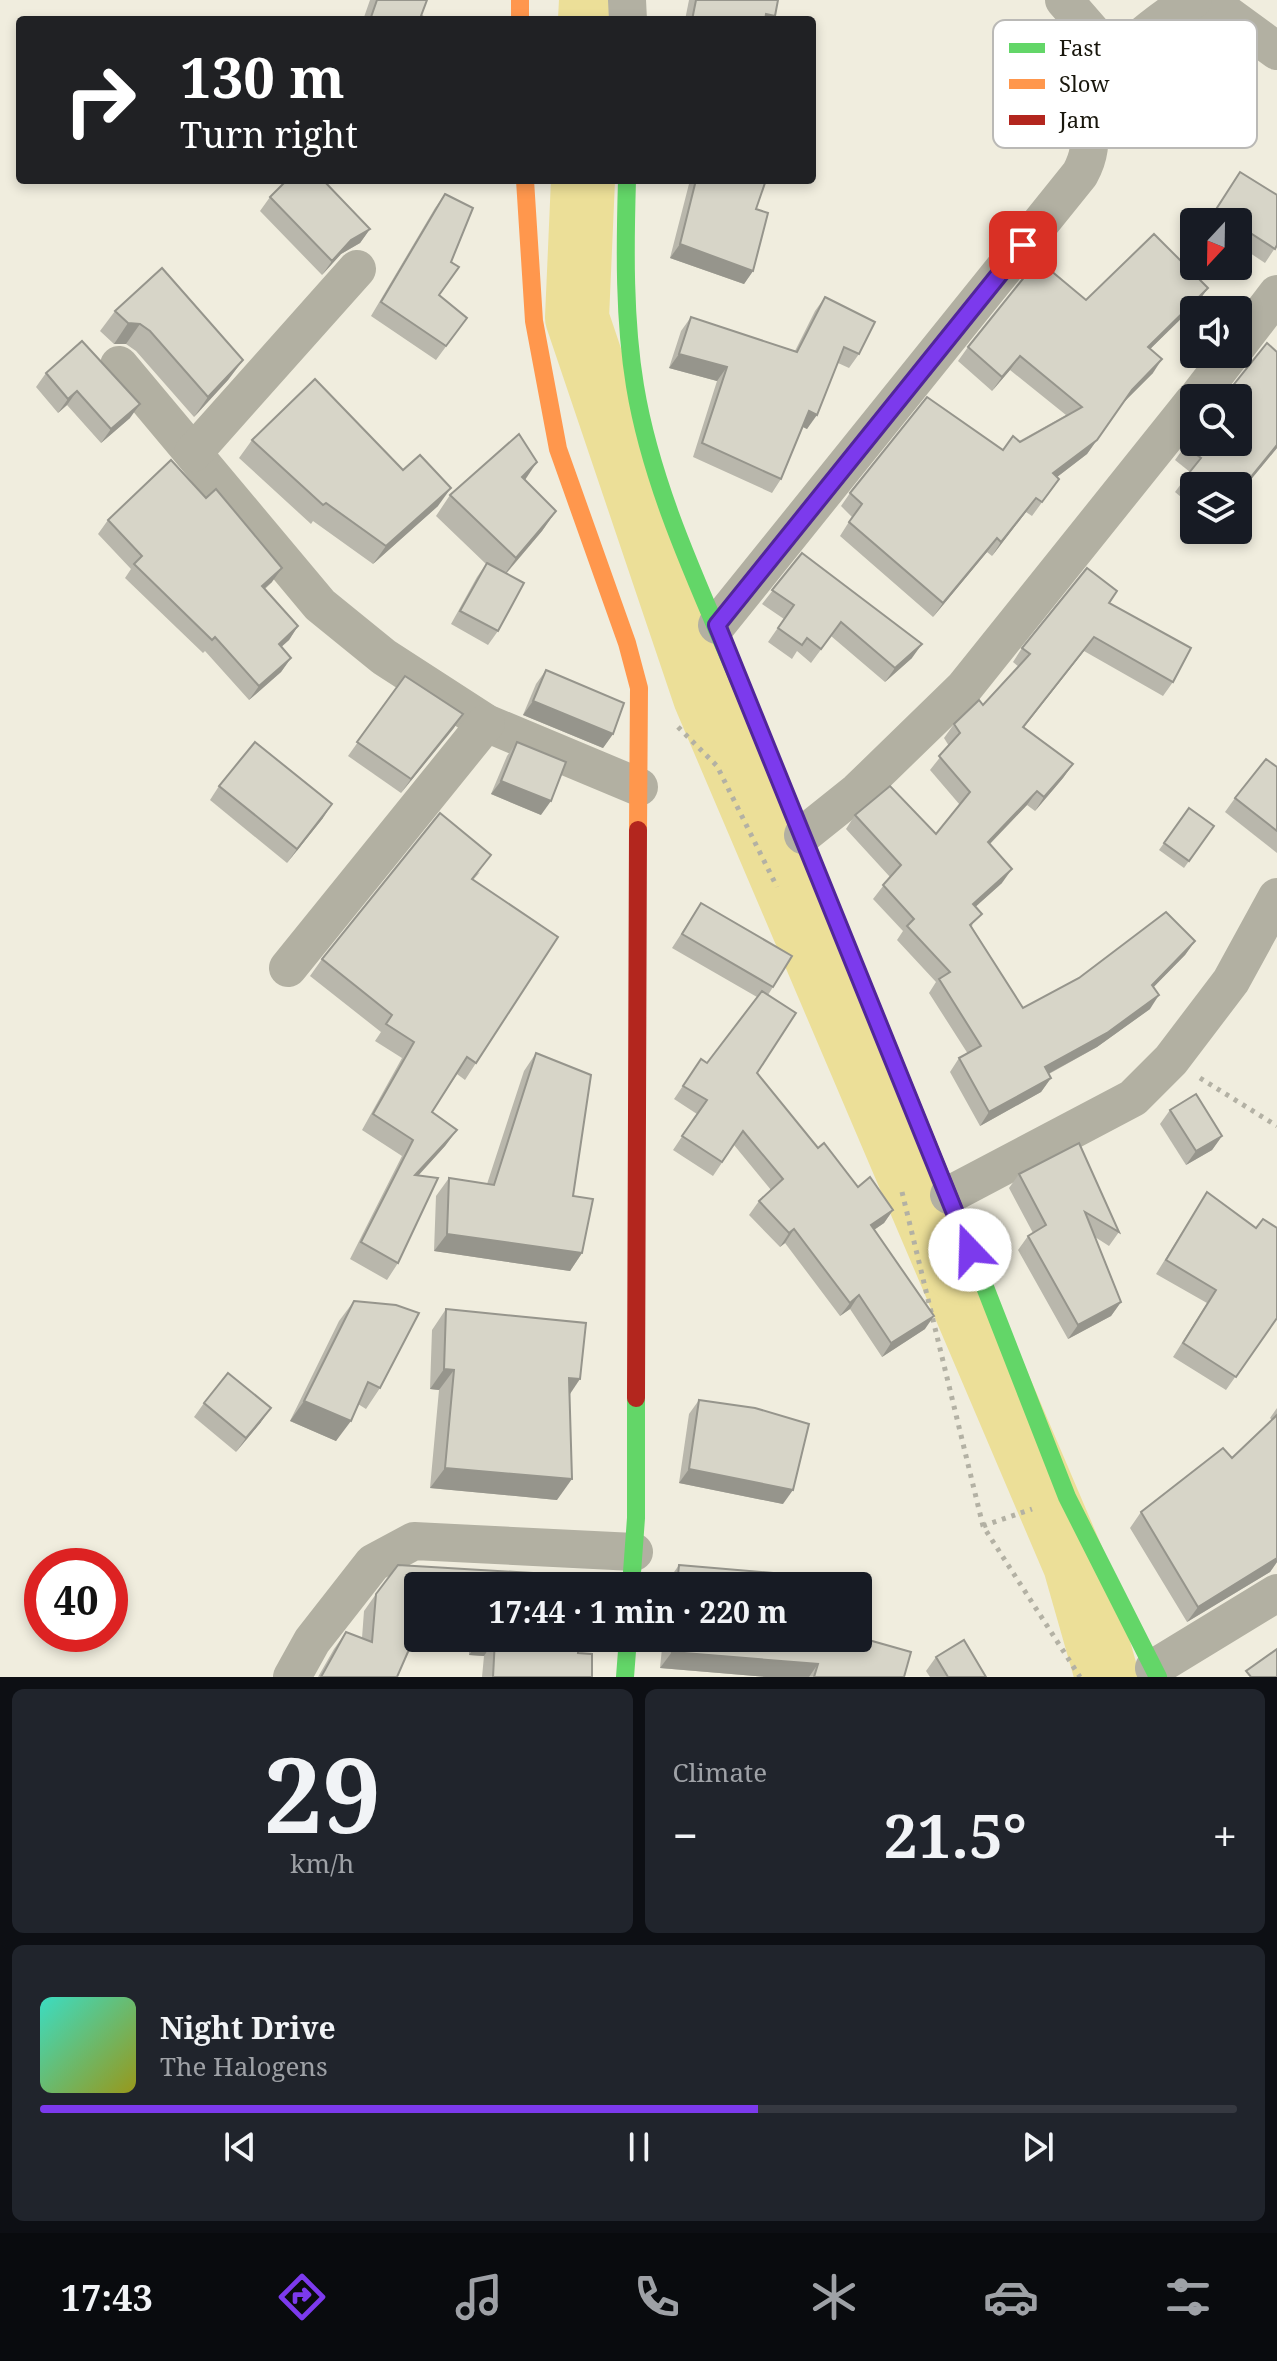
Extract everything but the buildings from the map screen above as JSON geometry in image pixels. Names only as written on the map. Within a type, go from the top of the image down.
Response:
[{"type":"street","points":[[1064,0],[1081,20]]},
{"type":"street","points":[[1164,20],[1196,0],[1210,2],[1235,20]]},
{"type":"street","points":[[1257,36],[1277,51]]},
{"type":"street","points":[[717,625],[1080,174],[1090,148]]},
{"type":"street","points":[[292,1677],[312,1641],[373,1563],[414,1541],[632,1569],[639,688],[627,643],[558,449],[534,321],[525,184]]},
{"type":"street","points":[[627,184],[625,258],[635,386],[661,487],[949,1195],[1067,1497],[1156,1673],[1277,1593]]},
{"type":"street","points":[[193,453],[357,269]]},
{"type":"street","points":[[1252,327],[1277,294]]},
{"type":"street","points":[[119,365],[320,605],[384,657],[486,723],[639,787]]},
{"type":"street","points":[[1208,384],[1220,368]]},
{"type":"street","points":[[803,835],[858,791],[964,688],[1180,419]]},
{"type":"street","points":[[288,968],[486,723]]},
{"type":"street","points":[[949,1195],[1133,1098],[1171,1060],[1231,981],[1277,897]]},
{"type":"street","points":[[625,1677],[627,1652]]},
{"type":"path","points":[[639,688],[717,766],[778,890]]},
{"type":"path","points":[[1171,1060],[1277,1126]]},
{"type":"path","points":[[899,1182],[983,1526],[1080,1677]]},
{"type":"path","points":[[983,1526],[1067,1497]]},
{"type":"waterway","points":[[590,16],[591,0]]},
{"type":"waterway","points":[[583,184],[577,318],[705,697],[1075,1565],[1107,1677]]},
{"type":"traffic: fast","points":[[627,184],[627,309],[635,386],[644,429],[670,513],[754,717]]},
{"type":"traffic: fast","points":[[967,1241],[1067,1497],[1158,1677]]},
{"type":"traffic: fast","points":[[632,1572],[636,1518],[636,1398]]},
{"type":"traffic: fast","points":[[625,1677],[627,1652]]},
{"type":"traffic: slow","points":[[520,0],[520,16]]},
{"type":"traffic: slow","points":[[525,184],[534,321],[558,449],[627,643],[639,688],[638,830]]},
{"type":"traffic: jam","points":[[754,717],[967,1241]]},
{"type":"traffic: jam","points":[[636,1398],[638,830]]},
{"type":"route","points":[[970,1250],[717,625],[1023,245]]}]
